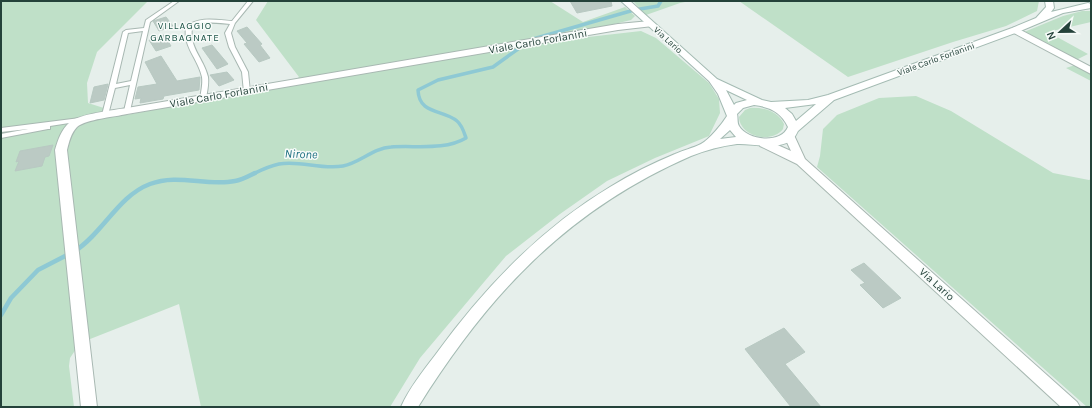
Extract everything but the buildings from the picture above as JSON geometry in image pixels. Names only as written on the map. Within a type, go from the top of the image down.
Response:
[{"type":"street","points":[[1039,19],[1050,8],[1049,1]]},
{"type":"street","points":[[1069,1],[1089,7]]},
{"type":"street","name":"Via Lario","points":[[630,6],[712,79],[723,93],[732,115]]},
{"type":"street","name":"Viale Carlo Forlanini","points":[[766,104],[808,102],[831,97],[1015,30],[1061,11],[1089,7]]},
{"type":"street","name":"Viale Carlo Forlanini","points":[[89,407],[61,150],[69,129],[74,124],[87,118],[127,111],[247,92],[341,74],[618,27],[650,24]]},
{"type":"street","points":[[1015,30],[1091,71]]},
{"type":"street","name":"Via Lario","points":[[712,79],[766,104]]},
{"type":"street","name":"Viale Carlo Forlanini","points":[[791,132],[831,97]]},
{"type":"street","points":[[409,407],[457,334],[507,276],[532,251],[585,208],[635,177],[706,145],[723,142],[783,141],[791,132],[792,123],[785,113],[766,104],[740,105],[732,115],[724,130],[706,145]]},
{"type":"street","points":[[732,115],[733,124],[737,130],[759,142]]},
{"type":"street","name":"Via Lario","points":[[791,132],[801,161]]},
{"type":"street","name":"Via Lario","points":[[759,142],[801,161],[1072,407]]},
{"type":"lane","points":[[127,111],[148,21],[177,1]]},
{"type":"lane","points":[[247,92],[244,72],[228,35],[233,23],[251,1]]},
{"type":"lane","points":[[203,99],[205,74],[190,47],[188,32],[189,27],[205,22],[233,23]]},
{"type":"lane","points":[[106,115],[126,32],[145,29]]},
{"type":"lane","points":[[113,86],[134,82]]},
{"type":"lane","points":[[1,136],[87,118]]},
{"type":"lane","points":[[1,130],[36,124],[68,122]]},
{"type":"green space","points":[[1,1],[148,1],[97,52],[87,83],[88,103],[126,115],[291,84],[299,77],[256,20],[268,1],[550,1],[583,22],[625,7],[635,16],[631,20],[585,31],[588,37],[641,31],[656,38],[709,83],[719,99],[720,113],[709,136],[655,158],[607,181],[560,214],[506,256],[420,358],[390,407],[201,407],[179,304],[80,343],[70,358],[69,366],[74,407],[1,407]]},
{"type":"green space","points":[[633,1],[690,1],[646,15]]},
{"type":"green space","points":[[739,1],[1039,1],[1037,11],[1006,26],[848,77]]},
{"type":"green space","points":[[1082,11],[1091,11],[1091,22],[1048,32],[1088,54],[1076,60],[1024,32],[1063,16]]},
{"type":"green space","points":[[1075,65],[1091,74],[1091,81],[1066,68]]},
{"type":"green space","points":[[916,96],[951,111],[1053,173],[1089,180],[1091,179],[1091,407],[1087,407],[817,167],[820,156],[823,129],[837,115],[879,98]]},
{"type":"green space","points":[[750,108],[765,109],[774,113],[784,124],[783,129],[778,134],[772,136],[765,137],[750,134],[741,124],[739,117],[745,110]]},
{"type":"waterway","name":"Nirone","points":[[533,39],[634,10],[658,6],[661,1]]},
{"type":"waterway","name":"Nirone","points":[[253,174],[272,166],[287,163],[327,167],[343,166],[384,148],[448,145],[466,138],[463,129],[457,121],[451,117],[427,108],[419,98],[418,90],[438,80],[493,67],[518,49]]},
{"type":"waterway","name":"Nirone","points":[[75,251],[94,235],[129,197],[150,184],[171,180],[214,182],[235,181],[253,174]]},
{"type":"waterway","name":"Nirone","points":[[1,315],[11,298],[38,270],[69,254]]},
{"type":"district","name":"VILLAGGIO GARBAGNATE","points":[[185,30]]}]
